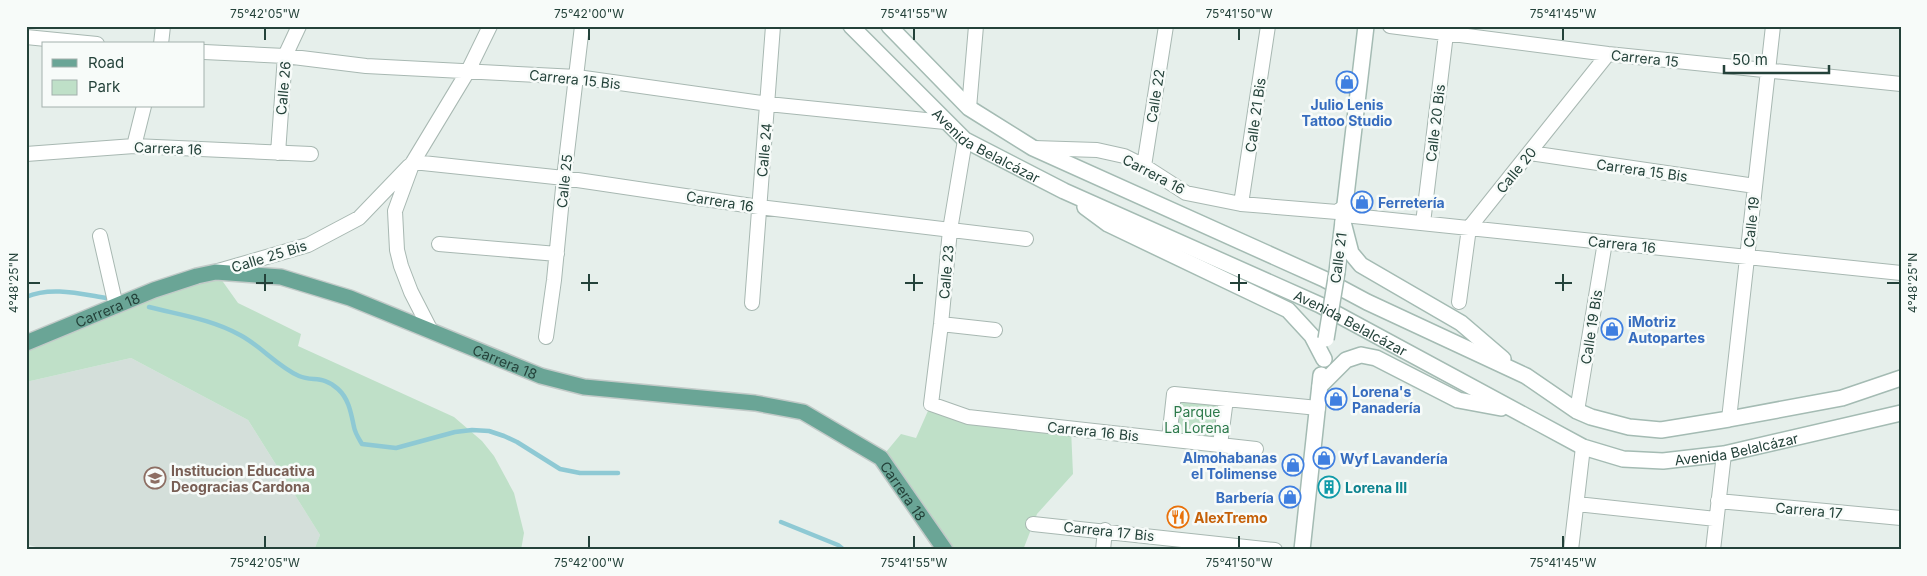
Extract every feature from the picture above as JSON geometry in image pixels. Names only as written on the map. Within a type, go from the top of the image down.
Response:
[{"type":"main road","name":"Avenida Belalcázar","points":[[850,26],[965,140],[1064,191],[1320,305],[1584,447],[1623,459],[1663,461],[1724,454],[1901,413]]},
{"type":"main road","name":"Avenida Belalcázar","points":[[889,26],[969,108],[1033,148],[1324,279],[1367,302],[1526,376],[1577,411],[1591,417],[1629,427],[1661,430],[1842,398],[1901,378]]},
{"type":"main road","name":"Calle 21","points":[[1302,550],[1320,386],[1337,272],[1341,214],[1366,26]]},
{"type":"main road","points":[[1064,191],[1108,224],[1288,310],[1312,336],[1324,359]]},
{"type":"main road","points":[[1341,214],[1351,253],[1361,265],[1461,323],[1489,348],[1526,376]]},
{"type":"main road","name":"Carrera 18","points":[[26,343],[154,290],[216,272],[281,277],[350,298],[541,376],[584,388],[754,403],[803,412],[881,458],[945,550]]},
{"type":"main road","points":[[1320,386],[1346,360],[1361,355],[1376,358],[1458,400],[1518,412]]},
{"type":"street","points":[[161,42],[163,26]]},
{"type":"street","name":"Calle 26","points":[[278,153],[285,56],[299,26]]},
{"type":"street","name":"Calle 25 Bis","points":[[431,331],[411,292],[401,266],[397,250],[396,211],[414,162],[468,71],[490,26]]},
{"type":"street","name":"Calle 25","points":[[546,337],[582,26]]},
{"type":"street","name":"Calle 24","points":[[752,303],[773,26]]},
{"type":"street","points":[[969,108],[976,26]]},
{"type":"street","name":"Calle 22","points":[[1144,166],[1166,26]]},
{"type":"street","name":"Calle 21 Bis","points":[[1241,204],[1268,26]]},
{"type":"street","name":"Carrera 15","points":[[1390,26],[1451,30],[1608,54],[1901,84]]},
{"type":"street","name":"Calle 19","points":[[1729,419],[1772,26]]},
{"type":"street","name":"Calle 20 Bis","points":[[1423,223],[1451,30]]},
{"type":"street","points":[[26,37],[77,42]]},
{"type":"street","name":"Carrera 15 Bis","points":[[205,52],[285,56],[366,66],[577,77],[768,104],[945,122]]},
{"type":"street","name":"Calle 20","points":[[1469,228],[1608,54]]},
{"type":"street","points":[[134,146],[144,108]]},
{"type":"street","name":"Calle 23","points":[[931,404],[950,230],[965,140]]},
{"type":"street","name":"Carrera 16","points":[[26,154],[134,146],[311,154]]},
{"type":"street","name":"Carrera 16","points":[[1033,148],[1098,150],[1124,156],[1144,166],[1186,193],[1241,204],[1901,273]]},
{"type":"street","name":"Carrera 15 Bis","points":[[1530,153],[1755,186]]},
{"type":"street","name":"Calle 25 Bis","points":[[216,272],[308,245],[359,218],[414,162]]},
{"type":"street","name":"Carrera 16","points":[[414,162],[564,178],[760,207],[1026,239]]},
{"type":"street","points":[[1459,302],[1469,228]]},
{"type":"street","points":[[100,236],[116,306]]},
{"type":"street","name":"Calle 19 Bis","points":[[1577,411],[1605,242]]},
{"type":"street","points":[[438,244],[557,254]]},
{"type":"street","points":[[941,324],[995,330]]},
{"type":"street","points":[[1169,439],[1174,394],[1318,408]]},
{"type":"street","points":[[1220,445],[1226,399]]},
{"type":"street","name":"Carrera 16 Bis","points":[[931,404],[968,417],[1256,449]]},
{"type":"street","points":[[1571,550],[1584,447]]},
{"type":"street","points":[[1713,550],[1724,454]]},
{"type":"street","name":"Carrera 17","points":[[1718,501],[1901,518]]},
{"type":"street","points":[[1577,504],[1716,519]]},
{"type":"street","name":"Carrera 17 Bis","points":[[1033,524],[1105,530],[1274,550]]},
{"type":"street","points":[[1103,550],[1105,530]]},
{"type":"shaded area","name":"Institucion Educativa Deogracias Cardona","points":[[131,358],[248,420],[320,535],[314,550],[46,550],[26,544],[26,382]]},
{"type":"green space","points":[[216,272],[238,303],[301,334],[298,346],[454,417],[482,441],[494,456],[514,493],[524,533],[521,550],[314,550],[320,535],[248,420],[131,358],[26,382],[26,343]]},
{"type":"green space","name":"Parque La Lorena","points":[[1174,394],[1226,399],[1220,445],[1169,439]]},
{"type":"green space","points":[[931,404],[1071,429],[1073,474],[1037,514],[1023,550],[945,550],[881,458],[901,434],[916,438]]},
{"type":"waterway","points":[[26,297],[56,291],[107,298]]},
{"type":"waterway","points":[[149,307],[218,325],[248,340],[291,372],[304,378],[323,380],[333,385],[342,393],[347,402],[355,431],[362,444],[396,448],[455,432],[489,431],[517,442],[560,469],[580,473],[618,473]]},
{"type":"waterway","points":[[781,522],[838,545],[844,550]]},
{"type":"place","name":"Julio Lenis Tattoo Studio","points":[[1347,82]]},
{"type":"place","name":"Ferretería","points":[[1362,202]]},
{"type":"place","name":"iMotriz Autopartes","points":[[1612,329]]},
{"type":"place","name":"Lorena's Panadería","points":[[1336,399]]},
{"type":"place","name":"Wyf Lavandería","points":[[1324,458]]},
{"type":"place","name":"Almohabanas el Tolimense","points":[[1293,465]]},
{"type":"place","name":"Institucion Educativa Deogracias Cardona","points":[[155,478]]},
{"type":"place","name":"Lorena III","points":[[1329,487]]},
{"type":"place","name":"Barbería","points":[[1290,497]]},
{"type":"place","name":"AlexTremo","points":[[1178,517]]}]
